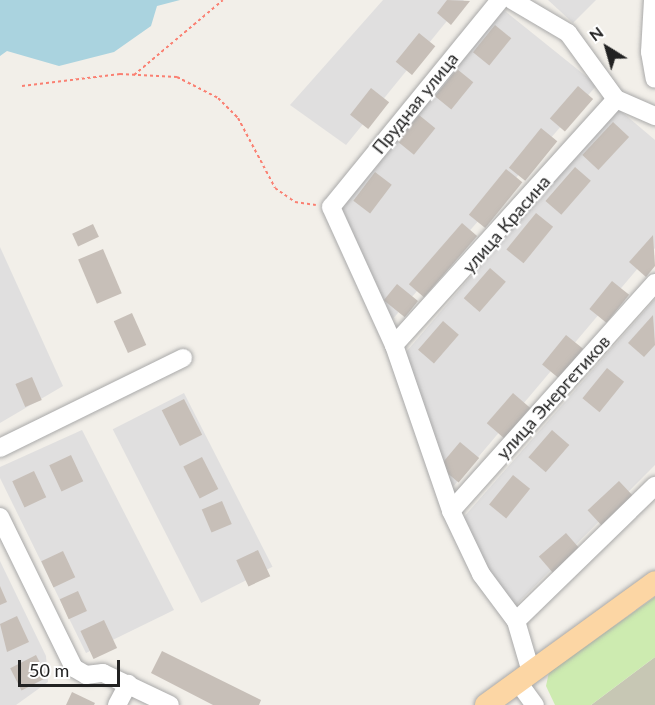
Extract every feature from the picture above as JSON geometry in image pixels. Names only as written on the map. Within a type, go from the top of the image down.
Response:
[{"type":"main road","points":[[486,705],[655,582]]},
{"type":"street","name":"Прудная улица","points":[[331,207],[500,0]]},
{"type":"street","points":[[512,0],[568,33],[616,99],[655,116]]},
{"type":"street","points":[[653,0],[650,52],[655,79]]},
{"type":"street","name":"улица Красина","points":[[394,345],[616,99]]},
{"type":"street","points":[[331,207],[394,345],[451,511],[481,574],[516,621],[524,677],[535,705]]},
{"type":"street","name":"улица Энергетиков","points":[[451,511],[655,283]]},
{"type":"street","points":[[0,448],[183,358]]},
{"type":"street","points":[[516,621],[655,486]]},
{"type":"street","points":[[0,517],[67,660],[86,675],[103,673],[170,705]]},
{"type":"street","points":[[117,705],[128,684]]},
{"type":"path","points":[[134,75],[223,0]]},
{"type":"path","points":[[22,86],[134,75],[177,77],[218,98],[250,136],[275,188],[295,202],[331,207]]},
{"type":"shaded area","points":[[383,0],[464,0],[346,145],[290,105]]},
{"type":"shaded area","points":[[548,0],[596,0],[573,23]]},
{"type":"shaded area","points":[[500,7],[597,85],[390,322],[338,205]]},
{"type":"shaded area","points":[[616,107],[655,140],[655,248],[452,488],[401,358]]},
{"type":"shaded area","points":[[0,247],[63,386],[0,423]]},
{"type":"shaded area","points":[[655,299],[655,465],[513,608],[488,571],[463,518]]},
{"type":"shaded area","points":[[184,393],[273,567],[201,603],[113,429]]},
{"type":"shaded area","points":[[82,430],[174,610],[86,653],[0,478],[0,467]]},
{"type":"shaded area","points":[[0,561],[46,656],[48,682],[16,705],[0,705]]},
{"type":"shaded area","points":[[655,657],[655,705],[591,705]]},
{"type":"green space","points":[[655,597],[655,657],[591,705],[555,705],[546,686],[549,672]]},
{"type":"water","points":[[0,0],[180,0],[157,6],[151,26],[114,52],[59,66],[7,51],[0,56]]},
{"type":"building","points":[[447,0],[470,1],[451,25],[437,13]]},
{"type":"building","points":[[495,25],[511,38],[489,65],[473,52]]},
{"type":"building","points":[[419,33],[435,46],[412,75],[396,62]]},
{"type":"building","points":[[457,69],[473,82],[451,109],[435,96]]},
{"type":"building","points":[[578,86],[593,99],[565,132],[550,118]]},
{"type":"building","points":[[371,88],[389,102],[368,129],[350,115]]},
{"type":"building","points":[[419,115],[435,128],[414,155],[398,141]]},
{"type":"building","points":[[613,122],[629,137],[598,170],[582,155]]},
{"type":"building","points":[[541,128],[557,141],[525,181],[509,168]]},
{"type":"building","points":[[575,167],[591,181],[561,215],[545,201]]},
{"type":"building","points":[[506,169],[522,182],[485,228],[469,215]]},
{"type":"building","points":[[375,172],[392,185],[370,213],[353,201]]},
{"type":"building","points":[[536,213],[553,227],[524,263],[506,250]]},
{"type":"building","points":[[462,223],[477,236],[424,297],[409,284]]},
{"type":"building","points":[[93,224],[99,237],[78,246],[72,234]]},
{"type":"building","points":[[653,235],[655,266],[646,277],[629,262]]},
{"type":"building","points":[[103,249],[122,293],[97,304],[78,260]]},
{"type":"building","points":[[490,268],[506,282],[480,312],[464,298]]},
{"type":"building","points":[[612,281],[629,295],[606,323],[589,309]]},
{"type":"building","points":[[397,284],[418,301],[405,317],[384,300]]},
{"type":"building","points":[[132,313],[146,345],[128,353],[114,321]]},
{"type":"building","points":[[653,315],[655,345],[644,357],[628,343]]},
{"type":"building","points":[[443,321],[459,335],[434,363],[418,350]]},
{"type":"building","points":[[566,335],[583,349],[559,378],[542,365]]},
{"type":"building","points":[[607,368],[624,382],[600,412],[582,398]]},
{"type":"building","points":[[32,377],[42,400],[25,407],[15,384]]},
{"type":"building","points":[[513,393],[530,408],[504,438],[487,423]]},
{"type":"building","points":[[184,399],[202,435],[180,446],[162,410]]},
{"type":"building","points":[[552,430],[569,445],[546,472],[528,457]]},
{"type":"building","points":[[460,442],[479,458],[459,483],[439,467]]},
{"type":"building","points":[[71,455],[83,481],[62,491],[49,465]]},
{"type":"building","points":[[202,457],[218,489],[200,499],[183,467]]},
{"type":"building","points":[[34,471],[46,497],[25,507],[12,481]]},
{"type":"building","points":[[513,475],[530,489],[506,518],[489,505]]},
{"type":"building","points":[[619,481],[633,496],[602,526],[588,510]]},
{"type":"building","points":[[222,501],[232,524],[212,533],[202,510]]},
{"type":"building","points":[[566,533],[580,549],[553,572],[539,557]]},
{"type":"building","points":[[258,550],[270,576],[249,586],[236,560]]},
{"type":"building","points":[[63,551],[75,577],[54,587],[41,561]]},
{"type":"building","points":[[0,586],[7,602],[0,605]]},
{"type":"building","points":[[78,591],[87,611],[69,619],[60,599]]},
{"type":"building","points":[[17,616],[29,642],[7,652],[0,624]]},
{"type":"building","points":[[104,620],[117,648],[94,659],[80,631]]},
{"type":"building","points":[[162,651],[261,700],[259,705],[213,705],[151,673]]},
{"type":"building","points":[[36,655],[47,677],[22,690],[10,668]]},
{"type":"building","points":[[72,692],[95,703],[94,705],[66,705]]}]
